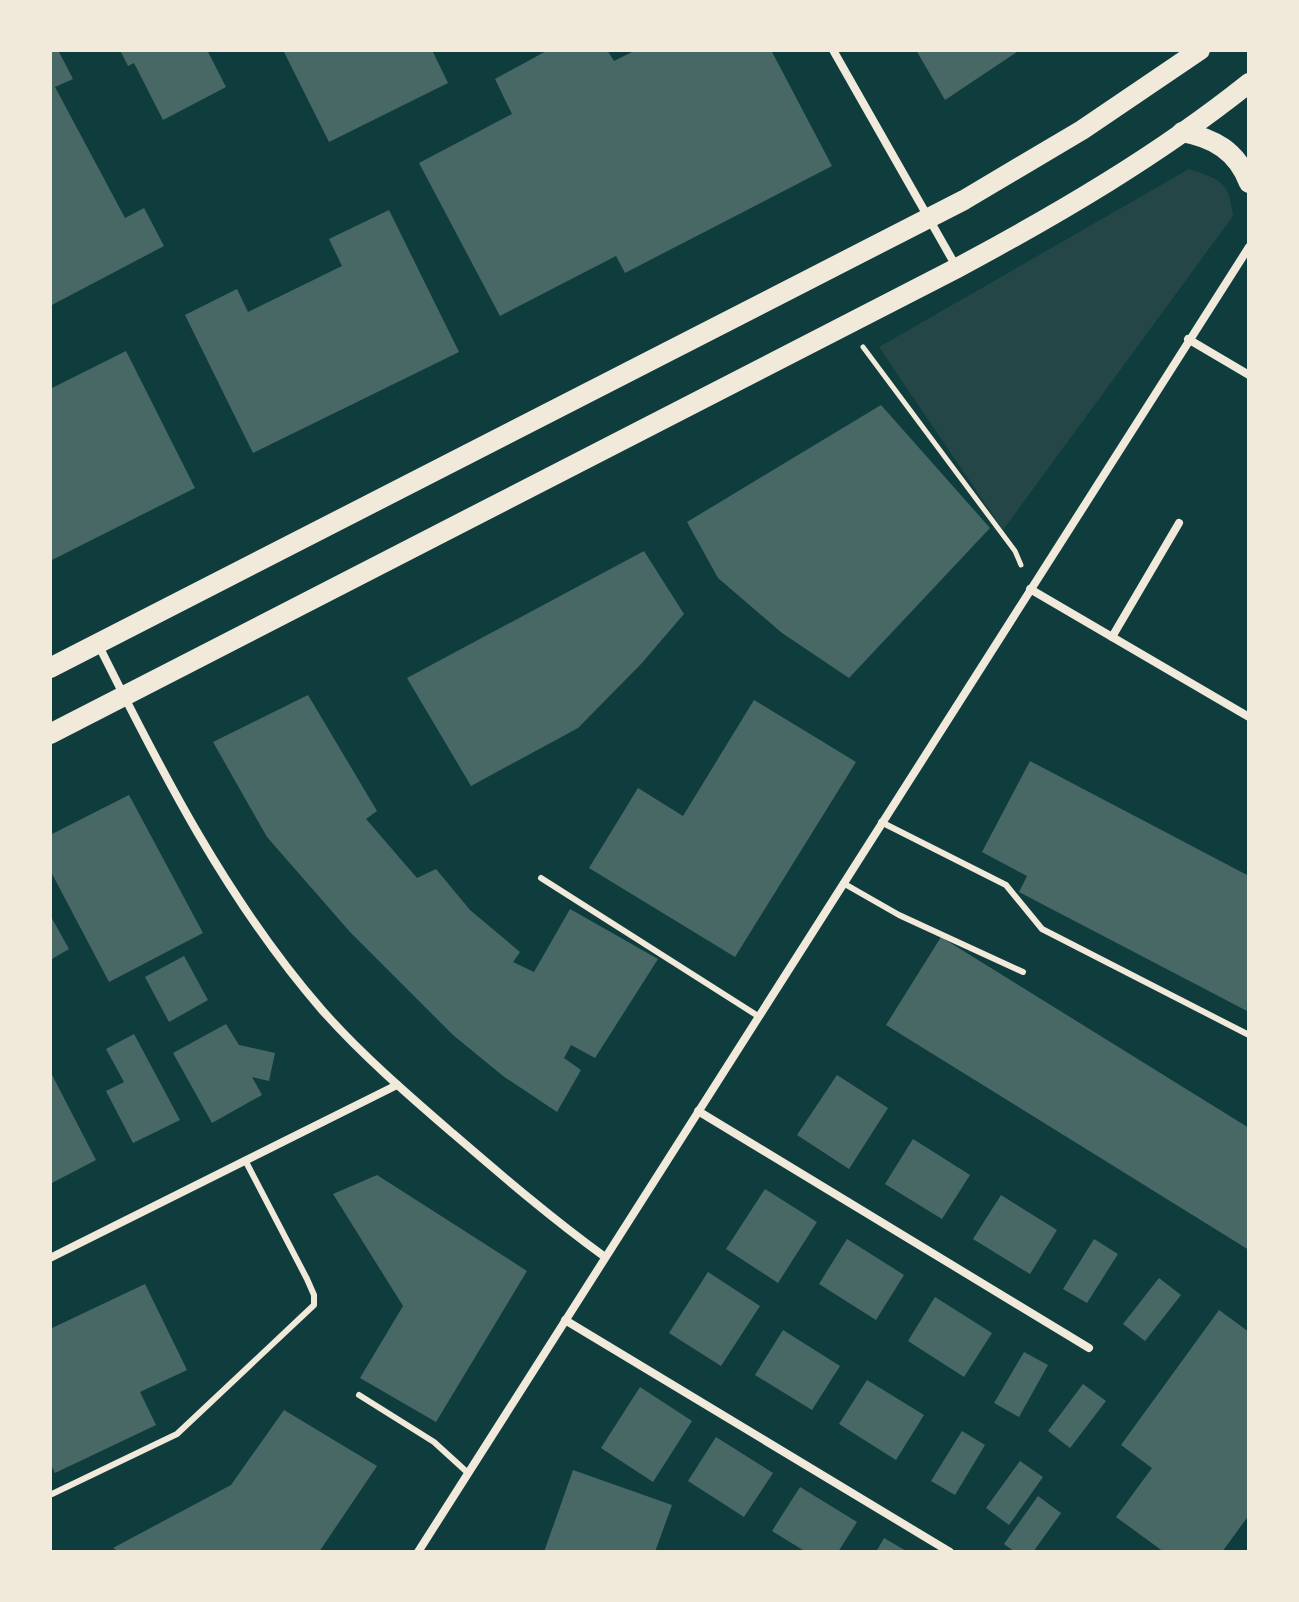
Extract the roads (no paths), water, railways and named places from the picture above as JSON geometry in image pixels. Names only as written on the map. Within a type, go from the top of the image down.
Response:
[{"type":"main road","points":[[50,668],[930,218],[1082,130],[1200,50]]},
{"type":"main road","points":[[50,734],[1029,229],[1182,132],[1249,83]]},
{"type":"main road","points":[[1182,132],[1200,135],[1230,152],[1240,163],[1249,183]]},
{"type":"street","points":[[833,50],[957,268]]},
{"type":"street","points":[[418,1552],[1249,247]]},
{"type":"street","points":[[1188,339],[1249,375]]},
{"type":"street","points":[[1112,637],[1179,523]]},
{"type":"street","points":[[1030,589],[1249,717]]},
{"type":"street","points":[[98,643],[173,790],[247,912],[322,1010],[397,1085],[605,1257]]},
{"type":"street","points":[[50,1258],[397,1085]]},
{"type":"street","points":[[698,1111],[1089,1348]]},
{"type":"street","points":[[565,1320],[950,1552]]},
{"type":"lane","points":[[881,822],[1006,885],[1042,929],[1249,1035]]},
{"type":"lane","points":[[541,878],[758,1016]]},
{"type":"lane","points":[[843,883],[899,915],[1023,972]]},
{"type":"lane","points":[[52,1494],[177,1434],[314,1305],[314,1295],[307,1279],[245,1160]]},
{"type":"lane","points":[[359,1395],[434,1442],[468,1473]]}]
